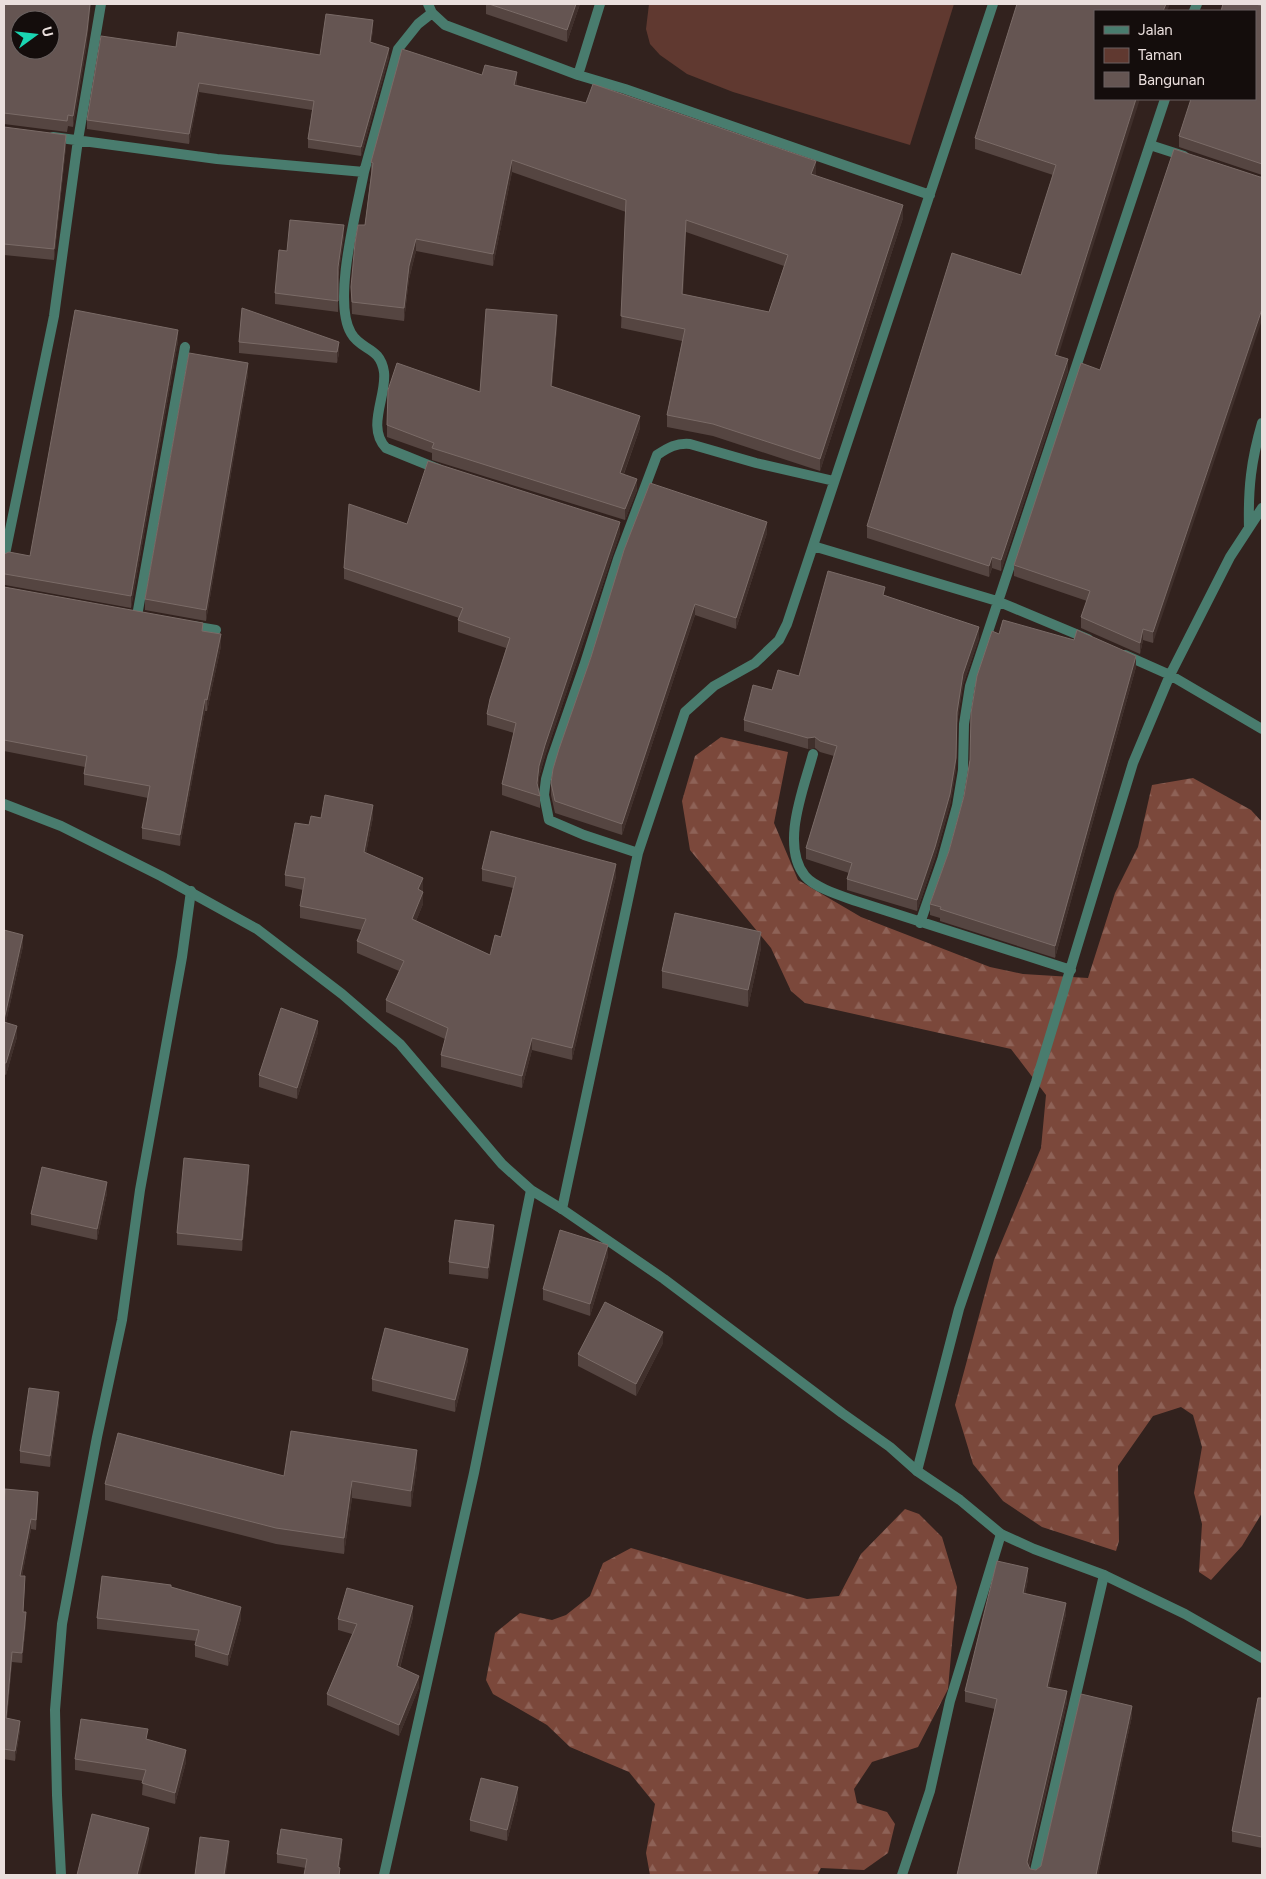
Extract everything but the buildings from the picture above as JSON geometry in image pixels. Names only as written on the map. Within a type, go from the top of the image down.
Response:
[{"type":"street","points":[[4,559],[54,316],[78,140],[101,4]]},
{"type":"street","points":[[578,75],[600,4]]},
{"type":"street","points":[[562,1209],[638,853],[685,712],[714,686],[755,663],[779,640],[787,624],[993,4]]},
{"type":"street","points":[[451,473],[426,465],[386,448],[379,438],[376,426],[385,380],[383,364],[377,354],[351,334],[344,303],[347,264],[364,172],[398,49],[430,8],[445,25],[578,75],[625,89],[930,195]]},
{"type":"street","points":[[920,923],[942,860],[957,806],[963,770],[964,724],[970,686],[1165,100]]},
{"type":"street","points":[[40,135],[217,159],[364,172]]},
{"type":"street","points":[[1150,145],[1194,160]]},
{"type":"street","points":[[137,616],[184,347]]},
{"type":"street","points":[[1249,528],[1248,498],[1253,455],[1262,423]]},
{"type":"street","points":[[638,853],[584,835],[549,820],[544,795],[552,758],[584,666],[626,527],[657,455],[668,447],[679,443],[690,444],[756,463],[834,481]]},
{"type":"street","points":[[916,1471],[959,1309],[1036,1082],[1133,763],[1170,675],[1230,556],[1262,508]]},
{"type":"street","points":[[813,546],[997,601],[1094,641]]},
{"type":"street","points":[[181,624],[216,630]]},
{"type":"street","points":[[1119,652],[1170,675],[1262,729]]},
{"type":"street","points":[[813,754],[793,838],[800,867],[806,877],[822,888],[856,902],[1071,970]]},
{"type":"street","points":[[4,804],[61,826],[191,891],[256,929],[342,994],[400,1044],[502,1164],[531,1190],[664,1279],[890,1447],[916,1471],[960,1500],[1001,1534],[1034,1549],[1104,1575],[1185,1614],[1262,1658]]},
{"type":"street","points":[[61,1875],[55,1710],[62,1624],[97,1437],[122,1320],[140,1190],[182,957],[191,891]]},
{"type":"street","points":[[384,1875],[474,1473],[531,1190]]},
{"type":"street","points":[[902,1875],[930,1791],[950,1702],[1001,1534]]},
{"type":"street","points":[[1034,1875],[1104,1575]]},
{"type":"green space","points":[[649,4],[954,4],[910,145],[733,92],[687,74],[660,55],[650,44],[646,29]]},
{"type":"green space","points":[[721,737],[788,752],[774,823],[798,880],[861,917],[990,967],[1023,974],[1088,978],[1115,893],[1138,847],[1152,785],[1193,778],[1251,810],[1262,822],[1262,1513],[1242,1546],[1211,1580],[1199,1572],[1202,1524],[1194,1493],[1202,1447],[1193,1415],[1181,1407],[1153,1416],[1118,1466],[1119,1541],[1116,1551],[1042,1527],[1003,1501],[973,1464],[955,1405],[994,1260],[1041,1148],[1046,1095],[1011,1049],[805,1003],[791,991],[771,948],[690,850],[682,801],[695,756]]},
{"type":"green space","points":[[905,1509],[919,1514],[942,1537],[957,1587],[948,1689],[918,1747],[872,1762],[854,1789],[857,1803],[887,1812],[895,1824],[888,1853],[864,1870],[821,1868],[817,1875],[650,1875],[646,1853],[655,1804],[629,1772],[570,1747],[547,1725],[493,1694],[486,1680],[495,1633],[520,1613],[552,1620],[566,1615],[590,1596],[603,1563],[631,1548],[807,1599],[839,1596],[861,1554]]}]
